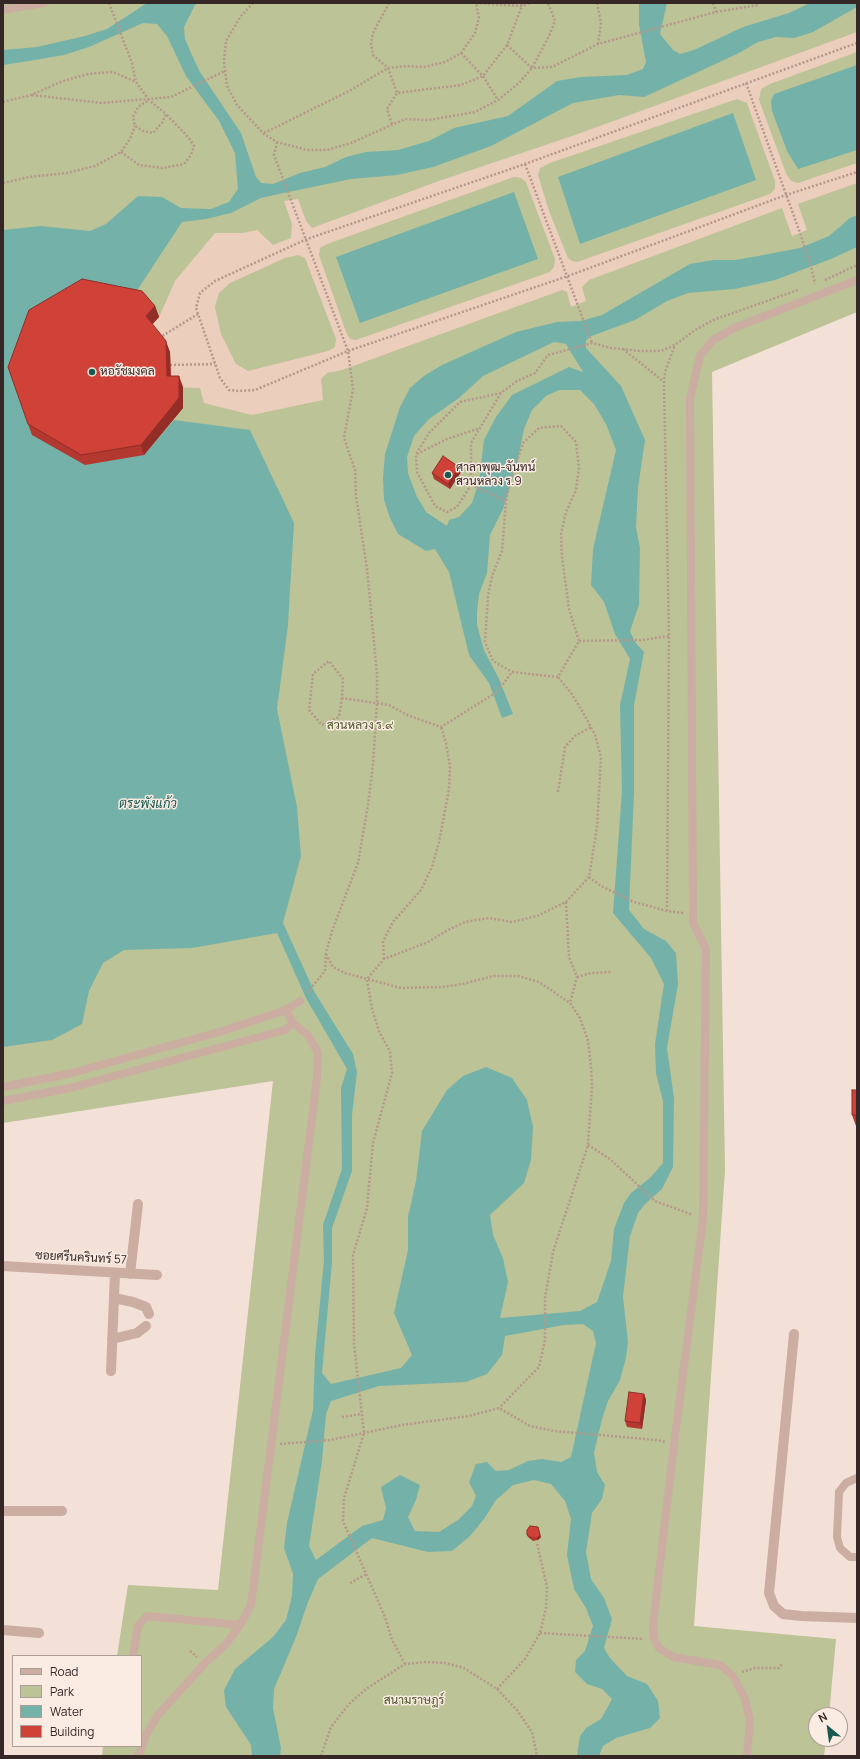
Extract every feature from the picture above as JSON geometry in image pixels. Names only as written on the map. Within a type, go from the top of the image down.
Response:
[{"type":"street","points":[[130,1274],[138,1204]]},
{"type":"street","name":"ซอยศรีนครินทร์ 57","points":[[3,1266],[157,1275]]},
{"type":"street","points":[[111,1371],[116,1273]]},
{"type":"street","points":[[114,1298],[133,1302],[146,1307],[149,1314]]},
{"type":"street","points":[[112,1339],[137,1333],[146,1326]]},
{"type":"street","points":[[794,1334],[769,1593],[774,1606],[783,1614],[857,1618]]},
{"type":"street","points":[[3,1511],[62,1511]]},
{"type":"street","points":[[3,1630],[39,1633]]},
{"type":"lane","points":[[3,10],[44,3]]},
{"type":"lane","points":[[747,1756],[750,1720],[745,1699],[733,1676],[720,1665],[673,1656],[659,1648],[654,1639],[654,1624],[674,1444],[703,1219],[706,948],[693,923],[690,398],[700,356],[713,340],[734,328],[857,280]]},
{"type":"lane","points":[[3,1087],[72,1073],[219,1032],[286,1010],[300,1001]]},
{"type":"lane","points":[[142,1746],[147,1733],[158,1715],[205,1663],[226,1644],[240,1625],[251,1605],[317,1078],[318,1054],[308,1035],[293,1023],[286,1010]]},
{"type":"lane","points":[[3,1101],[70,1088],[284,1030],[293,1023]]},
{"type":"lane","points":[[857,1478],[846,1483],[839,1492],[838,1537],[840,1548],[850,1557],[857,1557]]},
{"type":"lane","points":[[133,1655],[138,1626],[147,1616],[240,1625]]},
{"type":"path","points":[[109,3],[132,63],[136,82],[149,100],[166,114],[190,138],[194,146],[184,164],[163,168],[139,165],[121,152]]},
{"type":"path","points":[[253,3],[241,16],[226,41],[224,62],[227,86],[237,105],[264,134],[277,142],[307,150],[327,150],[351,143],[405,119],[429,120],[475,112],[498,100],[519,83],[532,68],[549,36],[555,21],[548,3]]},
{"type":"path","points":[[389,3],[373,33],[371,44],[373,55],[388,68],[397,93]]},
{"type":"path","points":[[264,134],[349,91],[388,68],[407,66],[424,67],[445,62],[462,53],[475,33],[479,18],[476,3],[521,5],[530,3]]},
{"type":"path","points":[[597,3],[601,23],[598,44]]},
{"type":"path","points":[[713,3],[716,12]]},
{"type":"path","points":[[507,45],[532,68],[552,67],[598,44],[716,12],[763,3]]},
{"type":"path","points":[[397,93],[461,85],[483,76],[507,45],[521,5]]},
{"type":"path","points":[[857,43],[525,164],[307,239],[215,281],[200,293],[196,308],[220,378],[229,390],[254,390],[348,351],[568,276],[786,195],[857,172]]},
{"type":"path","points":[[462,53],[483,76],[498,100]]},
{"type":"path","points":[[31,95],[102,103],[172,98],[225,71]]},
{"type":"path","points":[[3,102],[31,95],[63,81],[88,74],[112,72],[136,82]]},
{"type":"path","points":[[746,84],[800,233],[815,284]]},
{"type":"path","points":[[392,124],[387,109],[397,93]]},
{"type":"path","points":[[3,183],[29,177],[67,173],[95,166],[121,152],[130,139],[135,126],[134,117],[138,107],[149,100]]},
{"type":"path","points":[[135,126],[143,131],[153,133],[162,123],[166,114]]},
{"type":"path","points":[[277,142],[274,155],[290,200],[307,239],[348,351],[353,389],[344,438],[355,470],[356,496],[368,576],[377,674],[377,703],[368,805],[358,863],[326,953],[325,971],[300,1001]]},
{"type":"path","points":[[525,164],[568,276],[591,342]]},
{"type":"path","points":[[808,287],[857,265]]},
{"type":"path","points":[[501,393],[460,402],[429,433],[416,454],[417,472],[436,506],[447,512],[457,507],[472,486],[471,443],[501,393],[517,381],[534,373],[548,355],[591,342],[641,352],[661,350],[675,345],[695,330],[713,320],[800,289]]},
{"type":"path","points":[[159,338],[198,314]]},
{"type":"path","points":[[667,911],[669,636],[664,382],[665,372],[675,345]]},
{"type":"path","points":[[623,349],[649,368],[664,382]]},
{"type":"path","points":[[170,365],[215,364]]},
{"type":"path","points":[[405,1664],[392,1640],[385,1617],[367,1574],[345,1529],[343,1521],[344,1498],[364,1433],[356,1367],[353,1255],[367,1208],[373,1143],[392,1073],[390,1052],[379,1031],[367,991],[366,979],[384,959],[428,942],[465,922],[489,918],[512,922],[537,916],[566,902],[589,877],[597,827],[601,757],[595,735],[571,693],[558,677],[512,672],[493,661],[485,642],[488,596],[492,576],[502,551],[506,501],[510,482],[523,443],[539,428],[561,426],[576,442],[578,468],[576,490],[566,512],[561,534],[562,556],[569,609],[579,641],[558,677]]},
{"type":"path","points":[[416,454],[447,439],[480,428]]},
{"type":"path","points":[[472,486],[506,501]]},
{"type":"path","points":[[579,641],[642,640],[669,636]]},
{"type":"path","points":[[329,661],[343,679],[342,698],[339,717],[322,725],[309,710],[313,674],[329,661]]},
{"type":"path","points":[[441,727],[497,692],[512,672]]},
{"type":"path","points":[[342,698],[389,705],[407,715],[441,727]]},
{"type":"path","points":[[384,959],[383,941],[393,922],[421,890],[432,867],[439,842],[448,789],[450,766],[446,743],[441,727]]},
{"type":"path","points":[[558,792],[565,747],[575,736],[591,728]]},
{"type":"path","points":[[589,877],[610,891],[634,902],[667,911],[693,913]]},
{"type":"path","points":[[566,902],[569,957],[577,977],[570,1003]]},
{"type":"path","points":[[272,1445],[299,1444],[330,1440],[402,1425],[469,1416],[499,1408],[539,1367],[545,1340],[547,1276],[553,1252],[588,1145],[592,1066],[588,1041],[580,1018],[570,1003],[539,982],[518,976],[493,976],[463,984],[422,988],[401,988],[345,974],[333,967],[326,953]]},
{"type":"path","points":[[577,977],[591,973],[611,972]]},
{"type":"path","points":[[588,1145],[610,1159],[656,1201],[703,1219]]},
{"type":"path","points":[[499,1408],[530,1426],[656,1440],[674,1444]]},
{"type":"path","points":[[342,1417],[361,1414]]},
{"type":"path","points":[[498,1689],[525,1659],[540,1632],[546,1608],[547,1587],[537,1543]]},
{"type":"path","points":[[350,1583],[367,1574]]},
{"type":"path","points":[[540,1632],[612,1638],[654,1639]]},
{"type":"path","points":[[321,1756],[331,1727],[349,1704],[366,1689],[405,1664],[425,1662],[445,1663],[458,1666],[484,1679],[498,1689],[517,1710],[532,1732],[537,1756]]},
{"type":"path","points":[[733,1676],[755,1668],[779,1668],[782,1664]]},
{"type":"green space","name":"สวนหลวง ร.๙","points":[[3,3],[857,3],[857,312],[712,372],[725,1170],[694,1626],[836,1639],[830,1707],[808,1707],[808,1747],[825,1747],[824,1756],[102,1756],[103,1747],[142,1747],[142,1655],[117,1655],[128,1585],[218,1590],[273,1081],[3,1123]]},
{"type":"shaded area","points":[[857,32],[857,52],[770,84],[761,89],[759,100],[786,173],[791,181],[798,183],[857,163],[857,183],[798,204],[807,230],[792,236],[782,208],[589,280],[582,287],[586,301],[571,307],[567,292],[562,290],[342,370],[327,373],[321,379],[323,400],[252,415],[204,403],[200,388],[171,387],[150,327],[159,317],[175,281],[215,233],[242,233],[257,230],[273,245],[291,238],[292,224],[284,201],[298,199],[306,221],[312,228],[436,182],[575,135]],"holes":[[[737,99],[747,103],[775,181],[775,189],[770,194],[577,262],[568,258],[549,211],[538,175],[540,168],[550,163]],[[514,177],[521,178],[526,182],[555,259],[554,267],[550,272],[356,340],[350,339],[346,332],[319,255],[320,248],[327,244]],[[298,255],[305,258],[336,339],[335,347],[328,351],[248,371],[236,364],[221,334],[215,307],[219,293],[230,283],[285,258]]]},
{"type":"water","name":"ตระพังแก้ว","points":[[147,3],[196,3],[184,27],[185,39],[200,72],[241,133],[256,177],[261,183],[273,184],[300,173],[325,167],[346,157],[366,152],[398,150],[429,141],[454,128],[508,116],[557,81],[581,77],[627,75],[643,69],[646,62],[639,25],[639,3],[667,3],[660,34],[673,50],[680,54],[694,50],[743,27],[789,13],[810,3],[857,3],[857,7],[813,32],[794,38],[776,37],[758,42],[737,54],[644,97],[619,95],[573,103],[491,146],[433,167],[397,175],[351,179],[279,194],[261,198],[231,213],[206,219],[182,222],[136,292],[144,455],[174,420],[250,430],[294,523],[288,625],[277,709],[297,807],[301,856],[283,923],[315,993],[353,1054],[357,1072],[352,1115],[352,1171],[332,1228],[332,1262],[322,1373],[331,1384],[401,1368],[412,1355],[394,1313],[408,1250],[408,1217],[416,1181],[422,1131],[447,1090],[463,1076],[486,1067],[512,1078],[527,1100],[533,1127],[531,1160],[524,1183],[490,1215],[493,1235],[503,1258],[508,1282],[500,1318],[580,1311],[597,1302],[611,1261],[614,1229],[624,1203],[631,1193],[650,1178],[663,1163],[663,1101],[656,1073],[655,1044],[664,984],[651,958],[613,913],[622,791],[620,705],[630,659],[615,634],[604,602],[591,585],[593,549],[616,450],[606,424],[594,404],[580,390],[559,390],[546,396],[532,410],[524,429],[517,464],[503,509],[490,535],[487,573],[479,594],[477,612],[477,625],[484,650],[499,679],[513,714],[502,718],[489,683],[469,655],[449,572],[435,549],[426,551],[398,534],[390,518],[384,500],[383,478],[385,454],[400,407],[410,388],[424,376],[442,365],[516,332],[557,322],[581,321],[602,315],[690,264],[713,260],[735,260],[800,248],[829,236],[850,218],[857,215],[857,247],[831,259],[775,280],[735,289],[688,293],[667,301],[635,320],[589,337],[586,341],[586,348],[621,386],[645,440],[638,488],[636,527],[640,548],[639,605],[630,631],[635,642],[644,652],[634,705],[634,792],[629,910],[644,929],[666,941],[676,953],[678,984],[667,1048],[674,1098],[673,1167],[662,1189],[645,1204],[638,1213],[630,1236],[623,1297],[628,1342],[626,1358],[620,1380],[608,1401],[594,1453],[597,1472],[605,1485],[602,1499],[592,1513],[586,1552],[591,1579],[604,1598],[612,1619],[604,1648],[610,1658],[627,1676],[647,1684],[658,1701],[660,1718],[650,1728],[616,1738],[603,1746],[599,1756],[577,1756],[580,1736],[586,1728],[601,1719],[612,1699],[602,1689],[587,1684],[575,1672],[576,1660],[585,1651],[593,1626],[586,1608],[574,1589],[567,1555],[571,1519],[565,1501],[551,1484],[534,1480],[513,1485],[496,1500],[484,1519],[470,1536],[452,1551],[428,1552],[372,1538],[318,1579],[274,1689],[273,1708],[281,1748],[280,1756],[252,1756],[251,1745],[226,1707],[224,1690],[235,1669],[273,1637],[286,1620],[292,1596],[293,1574],[284,1548],[287,1523],[313,1410],[315,1355],[324,1260],[323,1225],[342,1169],[341,1088],[347,1069],[306,998],[277,933],[192,948],[124,950],[103,963],[89,991],[82,1024],[52,1040],[3,1047],[3,230],[41,226],[90,231],[106,224],[138,196],[162,197],[181,208],[211,209],[229,202],[238,189],[235,153],[219,121],[186,76],[167,36],[157,24],[143,23],[89,47],[64,55],[3,65],[3,50],[37,47],[85,36],[107,29]],"holes":[[[554,342],[566,344],[583,372],[569,367],[512,395],[496,417],[484,440],[479,481],[472,503],[459,517],[449,520],[447,526],[426,512],[417,497],[408,473],[407,457],[414,436],[429,419],[459,398],[483,376]],[[583,1324],[593,1331],[596,1343],[571,1457],[561,1462],[542,1459],[528,1461],[509,1470],[496,1471],[487,1462],[476,1464],[469,1482],[476,1496],[472,1506],[458,1520],[439,1532],[415,1531],[408,1517],[416,1500],[420,1485],[400,1475],[381,1487],[386,1508],[383,1520],[362,1526],[316,1560],[309,1546],[322,1461],[326,1414],[331,1401],[379,1386],[466,1382],[487,1374],[502,1355],[505,1336],[564,1325]]]},
{"type":"water","points":[[857,65],[857,150],[798,169],[787,151],[772,111],[771,101],[774,94]]},
{"type":"water","points":[[733,113],[756,180],[580,244],[558,177]]},
{"type":"water","points":[[514,192],[538,259],[360,323],[336,257]]},
{"type":"building","name":"หอรัชมงคล","points":[[82,279],[142,291],[155,306],[146,316],[166,341],[167,376],[179,376],[179,398],[141,445],[81,455],[28,424],[8,367],[29,310]]},
{"type":"building","name":"ศาลาพุฒ-จันทน์ สวนหลวง ร.9","points":[[443,456],[459,467],[448,484],[432,473]]},
{"type":"building","points":[[852,1090],[857,1090],[857,1115],[852,1115]]},
{"type":"building","points":[[629,1392],[644,1394],[640,1423],[625,1421]]},
{"type":"building","points":[[530,1526],[538,1527],[540,1535],[537,1538],[532,1538],[527,1535],[527,1530]]},
{"type":"place","name":"หอรัชมงคล","points":[[92,372]]},
{"type":"place","name":"ศาลาพุฒ-จันทน์ สวนหลวง ร.9","points":[[448,475]]},
{"type":"park label","name":"สนามราษฎร์","points":[[414,1701]]}]
